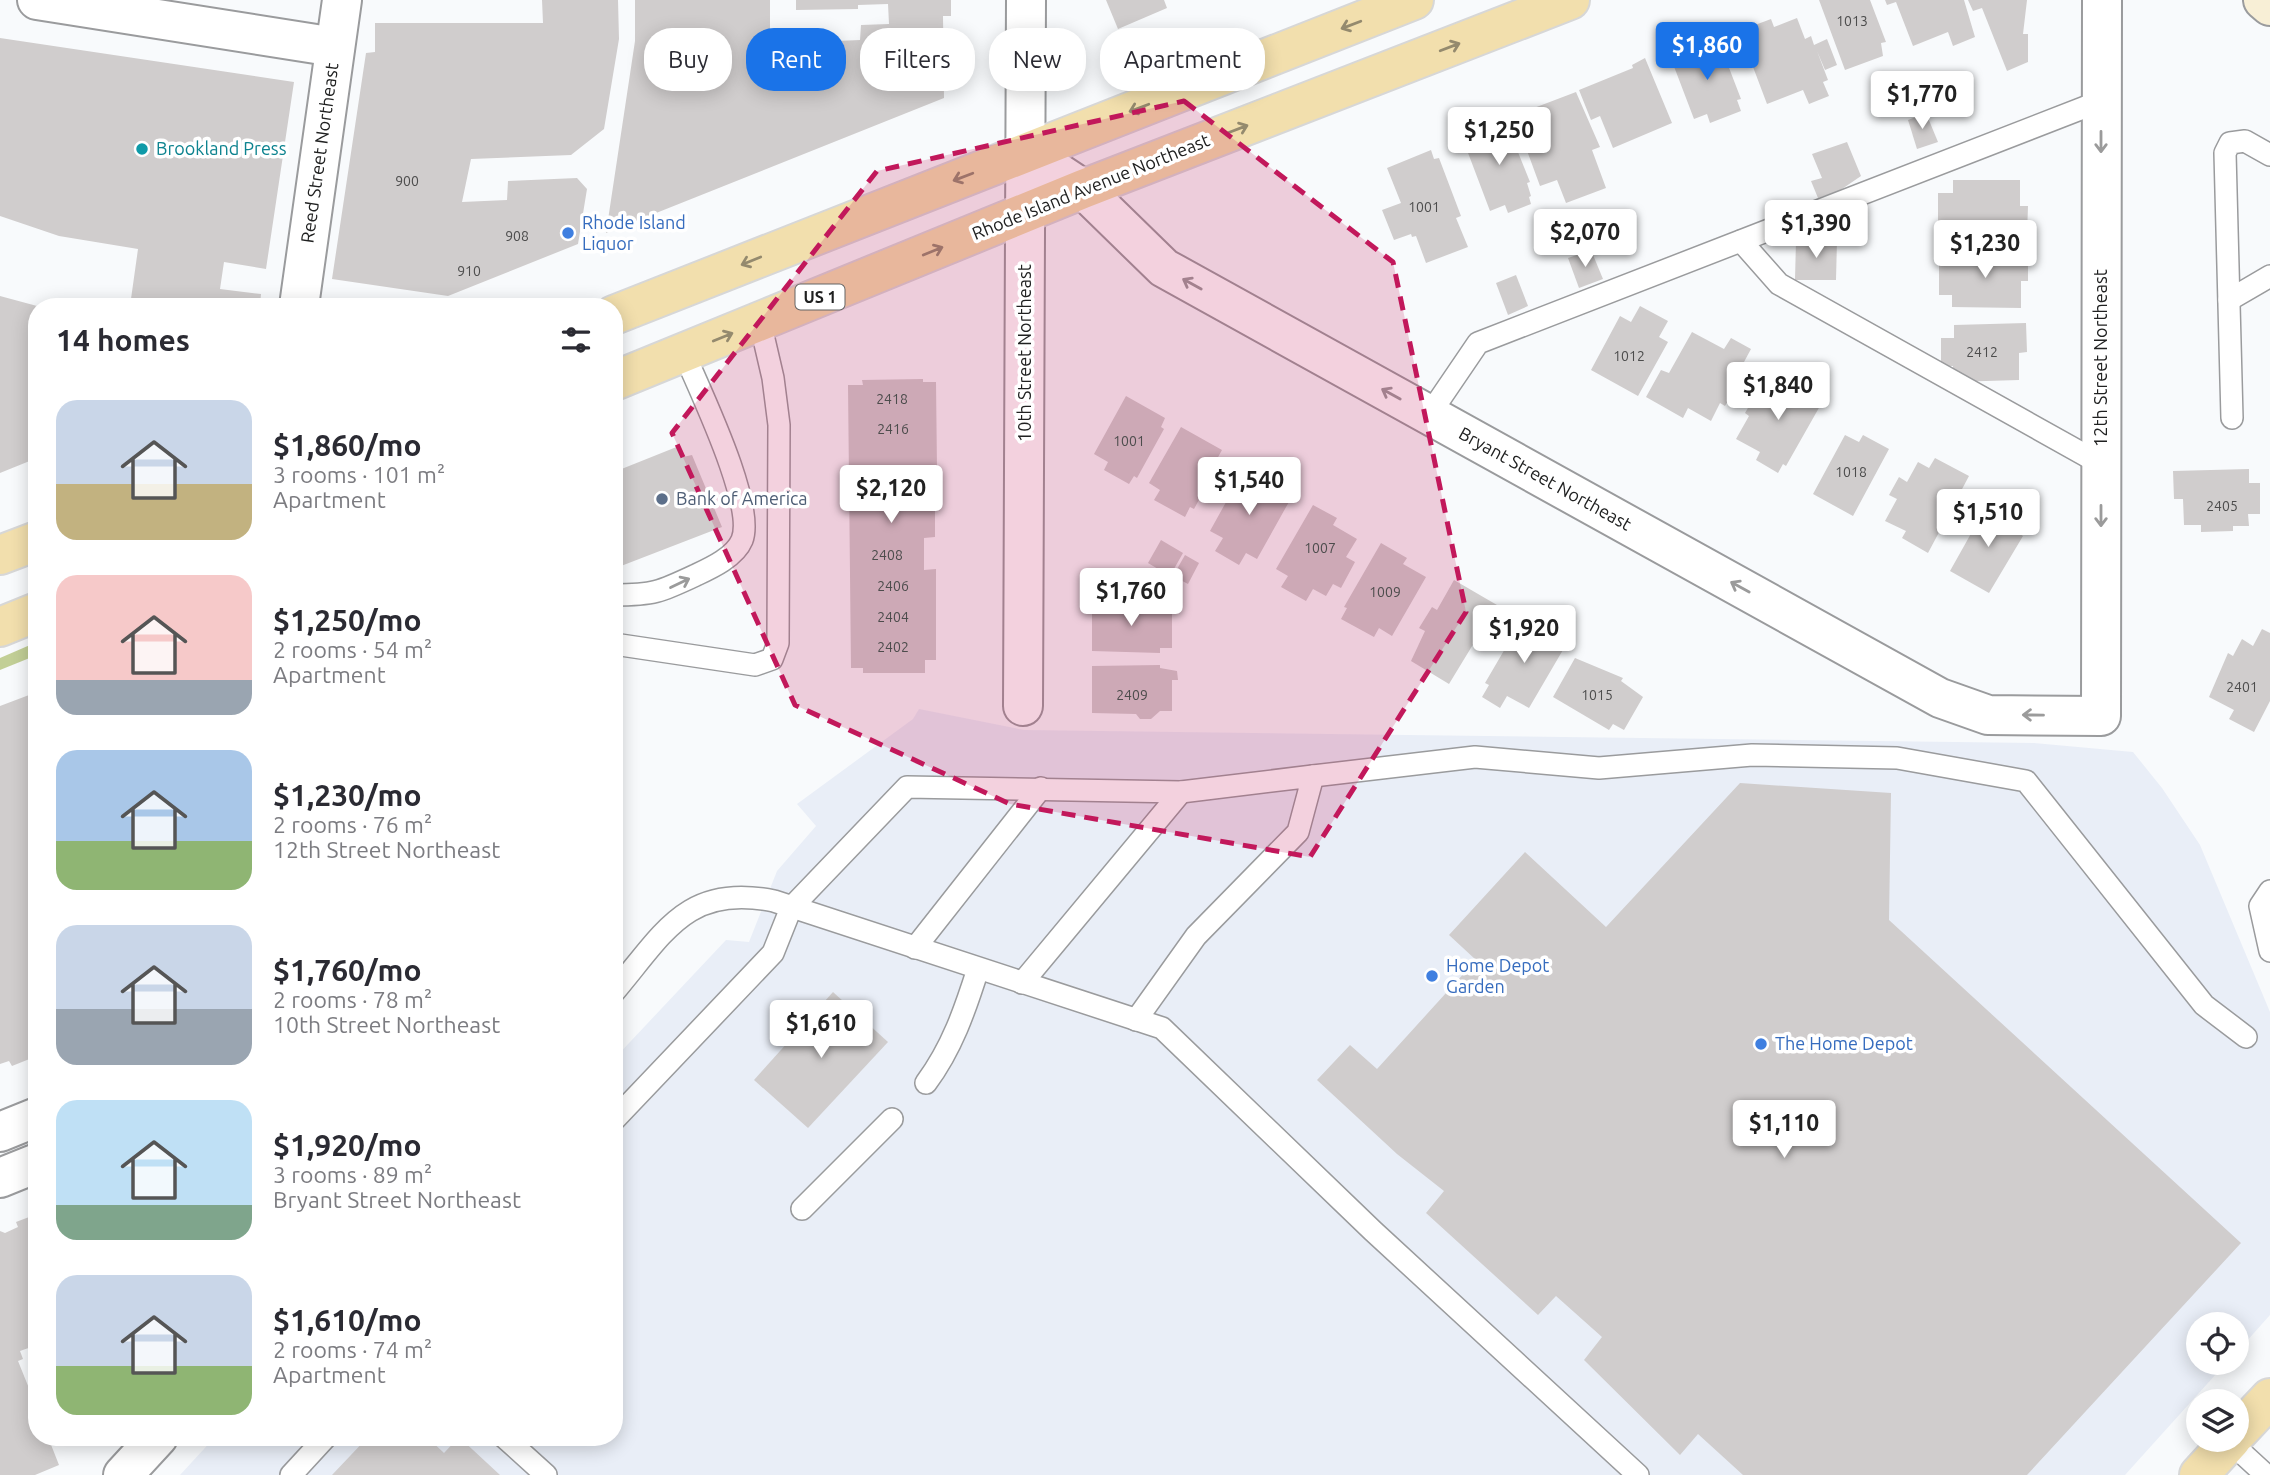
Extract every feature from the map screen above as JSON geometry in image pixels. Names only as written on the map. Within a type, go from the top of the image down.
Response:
[{"type":"main road","points":[[623,311],[1415,0]]},
{"type":"main road","name":"Rhode Island Avenue Northeast","points":[[623,377],[1083,189],[1570,0]]},
{"type":"main road","points":[[2263,0],[2270,6]]},
{"type":"main road","points":[[0,555],[28,544]]},
{"type":"main road","points":[[0,627],[28,616]]},
{"type":"main road","points":[[2249,1421],[2270,1398]]},
{"type":"main road","points":[[2199,1475],[2220,1452]]},
{"type":"street","points":[[37,0],[335,47]]},
{"type":"street","name":"Reed Street Northeast","points":[[300,298],[342,0]]},
{"type":"street","name":"10th Street Northeast","points":[[1023,706],[1026,0]]},
{"type":"street","name":"12th Street Northeast","points":[[2101,716],[2102,0]]},
{"type":"street","name":"Bryant Street Northeast","points":[[1027,152],[1083,189],[1164,268],[1940,698],[1988,715],[2101,716]]},
{"type":"street","points":[[0,1132],[28,1121]]},
{"type":"street","points":[[0,1178],[28,1167]]},
{"type":"street","points":[[123,1475],[150,1446]]},
{"type":"lane","points":[[1429,415],[1478,343],[2101,101]]},
{"type":"lane","points":[[2232,418],[2225,153],[2230,143],[2245,141],[2270,155]]},
{"type":"lane","points":[[1741,241],[1779,284],[2101,464]]},
{"type":"lane","points":[[2229,300],[2270,276]]},
{"type":"lane","points":[[623,645],[755,665],[772,659],[778,643],[779,425],[773,378],[760,322]]},
{"type":"lane","points":[[623,595],[655,594],[720,564],[742,540],[744,509],[722,444],[684,353]]},
{"type":"lane","points":[[623,1111],[773,953],[791,908],[907,787],[1181,792],[1475,757],[1599,768],[1752,755],[1897,758],[2026,782],[2204,1005],[2246,1037]]},
{"type":"lane","points":[[1136,1020],[1196,936],[1298,832],[1313,776]]},
{"type":"lane","points":[[915,948],[1041,788]]},
{"type":"lane","points":[[1022,983],[1181,792]]},
{"type":"lane","points":[[2270,891],[2260,906],[2270,951]]},
{"type":"lane","points":[[623,982],[683,912],[711,900],[747,895],[1162,1028],[1373,1231],[1638,1475]]},
{"type":"lane","points":[[926,1083],[943,1061],[957,1032],[978,969]]},
{"type":"lane","points":[[802,1209],[892,1119]]},
{"type":"lane","points":[[291,1475],[318,1446]]},
{"type":"lane","points":[[514,1446],[546,1475]]},
{"type":"lane","points":[[2244,1452],[2266,1475]]},
{"type":"highlighted area","points":[[1184,101],[1393,262],[1466,612],[1310,857],[1010,804],[795,705],[672,433],[877,171]]},
{"type":"shaded area","points":[[919,709],[1024,730],[2034,743],[2133,752],[2162,788],[2200,845],[2270,1012],[2270,1315],[2249,1339],[2249,1312],[2186,1312],[2186,1375],[2215,1375],[2203,1389],[2186,1389],[2186,1407],[2125,1475],[180,1475],[207,1446],[623,1446],[623,1049],[726,940],[749,942],[777,871],[816,826],[797,804],[913,719]]},
{"type":"green space","points":[[28,646],[28,659],[0,670],[0,658]]},
{"type":"building","points":[[542,0],[618,0],[619,39],[604,129],[571,155],[471,159],[462,202],[507,200],[508,181],[577,178],[587,189],[578,244],[448,296],[332,279],[366,53],[375,52],[375,23],[543,23]]},
{"type":"building","points":[[635,0],[770,0],[770,28],[746,28],[746,91],[846,91],[846,41],[860,40],[860,91],[944,91],[944,98],[606,233],[635,41]]},
{"type":"building","points":[[796,0],[951,0],[951,16],[943,16],[943,28],[861,28],[861,25],[889,24],[888,4],[858,5],[858,9],[796,10]]},
{"type":"building","points":[[1106,0],[1164,0],[1167,8],[1118,28]]},
{"type":"building","points":[[1819,0],[1870,0],[1886,42],[1881,43],[1883,56],[1845,70]]},
{"type":"building","points":[[1885,0],[1964,0],[1975,37],[1953,46],[1948,32],[1913,46],[1896,2],[1887,5]]},
{"type":"building","points":[[1968,0],[2027,0],[2023,34],[2028,34],[2028,62],[2007,71],[1982,8],[1973,11]]},
{"type":"building","points":[[1797,18],[1805,39],[1811,36],[1814,45],[1827,39],[1837,65],[1825,70],[1817,51],[1828,80],[1823,82],[1829,96],[1809,104],[1803,90],[1767,104],[1750,59],[1742,62],[1731,34],[1771,19],[1774,27]]},
{"type":"building","name":"Brookland Press","points":[[0,38],[294,82],[266,269],[224,262],[220,289],[261,294],[261,298],[131,298],[138,249],[59,236],[0,216]]},
{"type":"building","points":[[1714,39],[1717,47],[1721,47],[1741,99],[1737,100],[1741,111],[1710,123],[1707,114],[1694,119],[1670,56]]},
{"type":"building","points":[[1645,58],[1672,123],[1613,148],[1600,116],[1591,120],[1579,90],[1633,68],[1632,65]]},
{"type":"building","points":[[1576,92],[1600,147],[1592,150],[1606,188],[1566,203],[1557,180],[1540,186],[1522,137],[1534,132],[1526,111]]},
{"type":"building","points":[[1926,113],[1938,142],[1917,149],[1908,120]]},
{"type":"building","points":[[1505,120],[1530,182],[1527,183],[1531,196],[1531,204],[1508,213],[1505,205],[1490,211],[1462,137]]},
{"type":"building","points":[[1847,142],[1861,176],[1839,191],[1818,198],[1811,181],[1822,178],[1812,154]]},
{"type":"building","points":[[1431,150],[1434,159],[1439,158],[1461,216],[1456,218],[1468,247],[1426,263],[1416,236],[1412,237],[1411,234],[1394,240],[1382,210],[1401,203],[1387,168]]},
{"type":"building","points":[[1953,180],[2020,180],[2020,206],[2028,206],[2027,236],[1952,235],[1953,223],[1938,223],[1938,193],[1953,193]]},
{"type":"building","points":[[1796,240],[1837,240],[1836,280],[1795,280]]},
{"type":"building","points":[[1591,250],[1603,279],[1579,288],[1568,258]]},
{"type":"building","points":[[1953,253],[2028,253],[2028,281],[2021,281],[2021,308],[1952,307],[1952,295],[1939,295],[1939,265],[1953,265]]},
{"type":"building","points":[[1516,275],[1528,306],[1508,315],[1496,283]]},
{"type":"building","points":[[0,296],[28,304],[28,462],[0,473]]},
{"type":"building","points":[[1640,306],[1668,321],[1659,337],[1668,342],[1638,396],[1591,370],[1620,316],[1631,322]]},
{"type":"building","points":[[2026,323],[2027,352],[2019,353],[2019,380],[1953,382],[1953,366],[1941,366],[1941,338],[1954,338],[1954,325]]},
{"type":"building","points":[[1692,332],[1724,349],[1731,338],[1751,349],[1744,362],[1748,365],[1725,406],[1720,403],[1711,421],[1688,408],[1683,418],[1646,397],[1661,370],[1669,373]]},
{"type":"building","points":[[1788,376],[1812,390],[1807,399],[1820,406],[1786,466],[1783,464],[1778,473],[1756,460],[1760,452],[1736,439],[1749,416],[1745,413],[1752,401],[1756,402],[1769,379],[1782,386]]},
{"type":"building","points":[[923,379],[923,382],[936,382],[937,470],[922,470],[923,511],[935,511],[935,537],[924,538],[924,570],[936,569],[936,660],[925,660],[925,673],[863,673],[863,668],[851,668],[848,385],[863,385],[862,380]]},
{"type":"building","points":[[1126,396],[1165,418],[1161,427],[1164,429],[1137,478],[1134,476],[1129,484],[1104,470],[1108,462],[1094,454]]},
{"type":"building","points":[[1181,427],[1222,450],[1217,459],[1220,461],[1194,509],[1190,507],[1185,517],[1154,500],[1160,490],[1149,483]]},
{"type":"building","points":[[1845,435],[1859,442],[1863,435],[1889,449],[1853,516],[1813,494]]},
{"type":"building","name":"Bank of America","points":[[679,446],[683,457],[692,455],[722,527],[623,565],[623,468]]},
{"type":"building","points":[[1935,458],[1969,476],[1928,553],[1902,538],[1906,531],[1885,521],[1897,499],[1889,495],[1899,477],[1907,482],[1918,462],[1929,468]]},
{"type":"building","points":[[1246,466],[1272,480],[1268,488],[1290,500],[1257,559],[1246,553],[1239,565],[1215,551],[1223,538],[1210,531]]},
{"type":"building","points":[[2249,469],[2249,483],[2260,483],[2260,514],[2248,514],[2249,526],[2233,526],[2233,531],[2201,532],[2201,525],[2184,525],[2183,499],[2174,499],[2173,471]]},
{"type":"building","points":[[1313,505],[1337,518],[1333,525],[1357,539],[1346,557],[1355,562],[1341,588],[1333,584],[1326,596],[1313,589],[1306,601],[1281,587],[1288,576],[1276,569]]},
{"type":"building","points":[[1997,505],[2020,518],[2014,530],[2023,536],[1989,593],[1950,571],[1982,514],[1990,518]]},
{"type":"building","points":[[1161,540],[1183,553],[1170,576],[1148,563]]},
{"type":"building","points":[[1381,543],[1407,558],[1403,564],[1426,577],[1392,636],[1379,628],[1374,637],[1341,619],[1347,608],[1344,607]]},
{"type":"building","points":[[1185,555],[1199,563],[1188,584],[1173,576]]},
{"type":"building","points":[[1454,580],[1497,605],[1449,684],[1411,661],[1425,631],[1419,628],[1432,607],[1437,610]]},
{"type":"building","points":[[1161,603],[1161,612],[1172,612],[1172,648],[1160,648],[1160,653],[1092,651],[1092,604]]},
{"type":"building","points":[[1523,618],[1567,643],[1529,708],[1507,696],[1500,708],[1482,697],[1489,685],[1485,683]]},
{"type":"building","points":[[2262,629],[2270,633],[2270,701],[2254,732],[2229,719],[2234,710],[2209,697],[2228,653],[2233,656],[2242,639],[2253,646]]},
{"type":"building","points":[[1575,658],[1623,678],[1621,681],[1643,697],[1624,730],[1613,724],[1609,730],[1553,697]]},
{"type":"building","points":[[1160,665],[1160,668],[1177,671],[1178,680],[1172,680],[1172,711],[1160,711],[1151,719],[1140,719],[1136,714],[1092,713],[1092,666]]},
{"type":"building","points":[[28,695],[28,1060],[12,1066],[9,1061],[0,1064],[0,706]]},
{"type":"building","name":"The Home Depot","points":[[1740,783],[1891,793],[1889,920],[2241,1243],[2027,1475],[1743,1475],[1698,1434],[1680,1455],[1584,1360],[1602,1337],[1556,1296],[1538,1315],[1426,1213],[1444,1191],[1397,1154],[1317,1080],[1350,1045],[1377,1069],[1476,960],[1449,935],[1525,852],[1606,927]]},
{"type":"building","points":[[833,992],[888,1042],[808,1128],[754,1080]]},
{"type":"building","points":[[28,1217],[28,1348],[20,1351],[23,1359],[18,1361],[28,1386],[28,1446],[52,1446],[59,1465],[35,1475],[0,1475],[0,1231],[5,1233],[18,1227],[16,1222]]},
{"type":"building","points":[[359,1446],[437,1446],[444,1453],[451,1446],[469,1446],[500,1475],[332,1475]]},
{"type":"place","name":"Brookland Press","points":[[142,149]]},
{"type":"place","name":"Rhode Island Liquor","points":[[568,233]]},
{"type":"place","name":"Bank of America","points":[[662,499]]},
{"type":"place","name":"Home Depot Garden","points":[[1432,976]]},
{"type":"place","name":"The Home Depot","points":[[1761,1044]]}]
